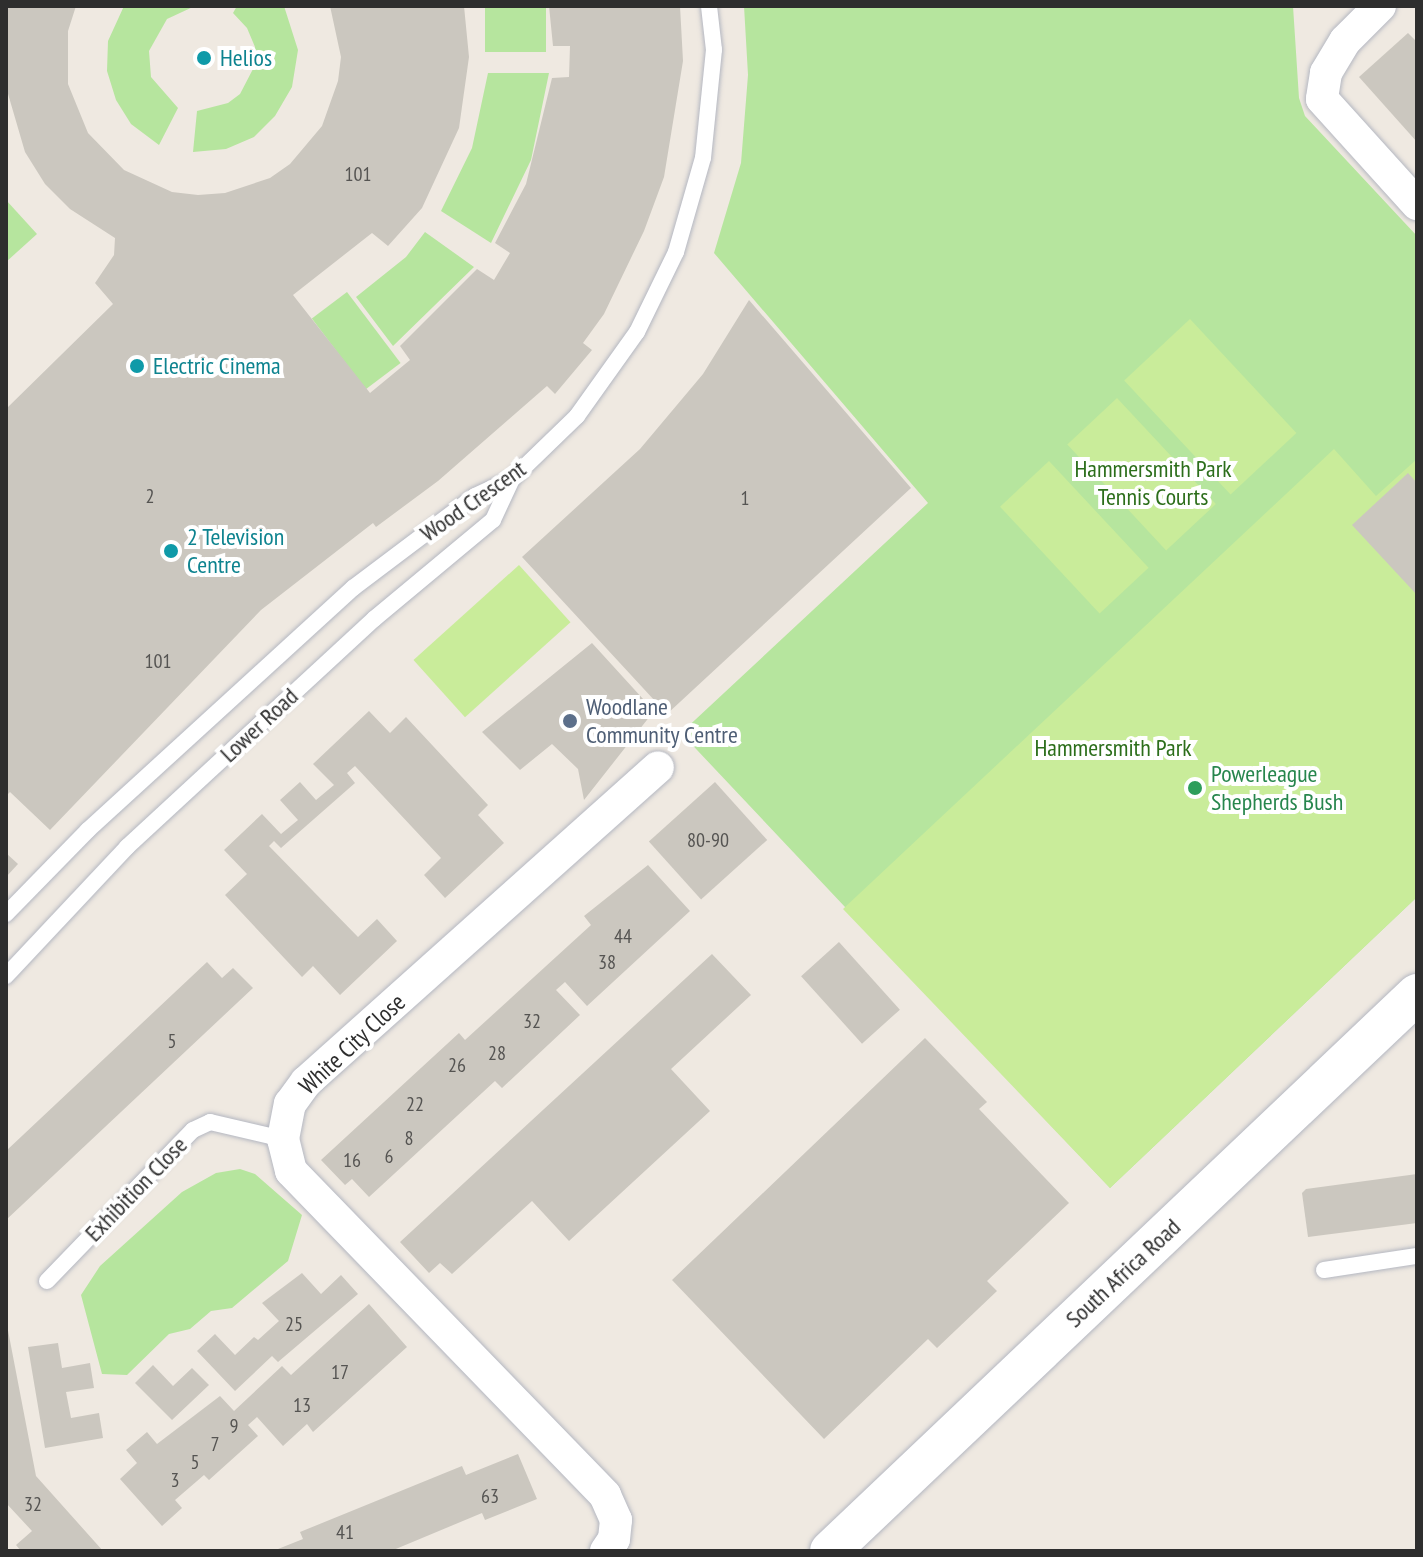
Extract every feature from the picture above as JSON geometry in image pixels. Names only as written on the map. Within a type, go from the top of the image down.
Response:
[{"type":"street","points":[[1380,6],[1345,41],[1326,73],[1322,99],[1417,204]]},
{"type":"street","name":"White City Close","points":[[283,1139],[290,1104],[306,1082],[658,767]]},
{"type":"street","name":"South Africa Road","points":[[830,1551],[1417,994]]},
{"type":"street","points":[[283,1139],[291,1171],[605,1495],[616,1520],[610,1545]]},
{"type":"lane","name":"Wood Crescent","points":[[6,914],[88,830],[353,588],[475,496],[512,479],[577,416],[629,344],[676,252],[703,158],[714,50],[709,6]]},
{"type":"lane","name":"Lower Road","points":[[6,976],[127,847],[374,619],[493,520],[512,479]]},
{"type":"lane","name":"Exhibition Close","points":[[47,1281],[193,1130],[210,1122],[283,1139]]},
{"type":"lane","points":[[1324,1270],[1417,1256]]},
{"type":"green space","points":[[124,6],[195,6],[167,19],[149,51],[151,77],[178,108],[159,145],[131,124],[116,100],[107,71],[108,41]]},
{"type":"green space","points":[[237,6],[284,6],[298,50],[292,87],[275,116],[254,137],[226,149],[193,152],[197,111],[228,103],[240,94],[253,69],[255,47],[247,28],[233,13]]},
{"type":"green space","points":[[485,6],[546,6],[546,52],[485,52]]},
{"type":"green space","name":"Hammersmith Park","points":[[744,6],[1293,6],[1299,98],[1305,116],[1417,236],[1417,897],[1110,1188],[681,733],[928,503],[714,253],[741,163],[748,75]]},
{"type":"green space","points":[[488,73],[549,73],[531,160],[491,243],[441,211],[472,148]]},
{"type":"green space","points":[[6,200],[37,234],[6,262]]},
{"type":"green space","points":[[425,232],[474,267],[393,346],[356,297],[406,257]]},
{"type":"green space","points":[[347,292],[401,363],[365,390],[312,318]]},
{"type":"green space","points":[[1190,319],[1296,433],[1231,494],[1124,380]]},
{"type":"green space","name":"Hammersmith Park Tennis Courts","points":[[1117,398],[1216,504],[1166,550],[1067,444]]},
{"type":"green space","name":"Powerleague Shepherds Bush","points":[[1334,449],[1376,496],[1417,459],[1417,897],[1110,1188],[843,909]]},
{"type":"green space","points":[[1049,461],[1149,568],[1100,613],[1000,507]]},
{"type":"green space","points":[[519,565],[571,622],[465,717],[413,660]]},
{"type":"green space","points":[[240,1169],[255,1174],[302,1215],[288,1261],[232,1308],[211,1311],[190,1329],[169,1334],[127,1375],[102,1374],[81,1295],[100,1266],[182,1192],[216,1173]]},
{"type":"building","points":[[6,6],[76,6],[68,31],[68,84],[88,133],[124,170],[172,192],[198,195],[225,193],[270,178],[290,164],[322,126],[338,81],[341,57],[330,6],[464,6],[469,57],[459,128],[422,208],[388,246],[372,233],[293,295],[370,393],[410,360],[400,346],[477,269],[494,280],[510,253],[495,243],[526,184],[552,78],[569,77],[570,46],[553,46],[549,6],[680,6],[683,61],[664,177],[644,231],[604,314],[583,343],[592,350],[555,394],[547,386],[438,481],[376,527],[373,523],[261,610],[50,830],[10,792],[6,796],[6,409],[113,304],[95,283],[114,255],[115,238],[70,209],[45,184],[25,152],[6,87]]},
{"type":"building","points":[[1408,33],[1417,42],[1417,142],[1359,77]]},
{"type":"building","points":[[749,300],[911,488],[667,714],[522,557],[640,449],[703,374]]},
{"type":"building","points":[[1408,473],[1417,483],[1417,595],[1352,525]]},
{"type":"building","name":"Woodlane Community Centre","points":[[592,643],[654,711],[584,800],[578,769],[552,744],[520,770],[482,732]]},
{"type":"building","points":[[369,711],[390,733],[406,717],[488,805],[478,815],[504,843],[445,898],[424,875],[441,858],[355,766],[347,773],[355,783],[281,848],[274,841],[269,846],[358,937],[377,919],[397,941],[340,995],[313,966],[302,977],[225,895],[247,874],[224,850],[262,814],[281,834],[298,820],[280,800],[300,782],[316,800],[334,785],[313,764]]},
{"type":"building","points":[[715,782],[767,840],[701,900],[649,842]]},
{"type":"building","points":[[6,853],[18,864],[6,877]]},
{"type":"building","points":[[648,865],[690,911],[587,1006],[565,982],[556,990],[580,1015],[502,1088],[495,1081],[369,1197],[352,1179],[345,1185],[321,1160],[459,1033],[465,1040],[591,925],[584,916]]},
{"type":"building","points":[[839,942],[900,1010],[862,1044],[801,976]]},
{"type":"building","points":[[712,954],[751,995],[671,1069],[710,1111],[569,1241],[532,1201],[452,1274],[440,1263],[429,1273],[400,1242]]},
{"type":"building","points":[[207,962],[222,978],[233,968],[253,988],[6,1220],[6,1151]]},
{"type":"building","points":[[925,1038],[987,1102],[979,1109],[1069,1203],[987,1281],[997,1291],[937,1348],[928,1339],[824,1439],[672,1280]]},
{"type":"building","points":[[1417,1174],[1417,1223],[1308,1237],[1302,1193],[1306,1189]]},
{"type":"building","points":[[302,1273],[321,1294],[341,1275],[358,1294],[278,1362],[272,1356],[235,1391],[197,1351],[215,1334],[235,1355],[254,1337],[258,1340],[279,1321],[262,1303]]},
{"type":"building","points":[[369,1304],[407,1347],[313,1432],[307,1424],[283,1446],[257,1417],[248,1425],[258,1436],[209,1480],[204,1475],[175,1500],[182,1508],[162,1526],[120,1479],[137,1463],[126,1450],[147,1432],[157,1444],[220,1396],[234,1411],[282,1366],[291,1375]]},
{"type":"building","points":[[6,1320],[36,1476],[103,1551],[21,1551],[16,1545],[32,1531],[6,1503]]},
{"type":"building","points":[[58,1343],[62,1368],[90,1363],[94,1388],[66,1392],[71,1418],[99,1413],[103,1438],[45,1448],[28,1347]]},
{"type":"building","points":[[153,1365],[173,1386],[192,1368],[209,1385],[172,1420],[135,1383]]},
{"type":"building","points":[[518,1454],[537,1499],[485,1520],[482,1513],[391,1551],[273,1551],[303,1539],[300,1532],[462,1466],[466,1475]]},
{"type":"place","name":"Helios","points":[[204,58]]},
{"type":"place","name":"Electric Cinema","points":[[137,366]]},
{"type":"place","name":"2 Television Centre","points":[[171,551]]},
{"type":"place","name":"Woodlane Community Centre","points":[[570,721]]},
{"type":"place","name":"Powerleague Shepherds Bush","points":[[1195,788]]}]
